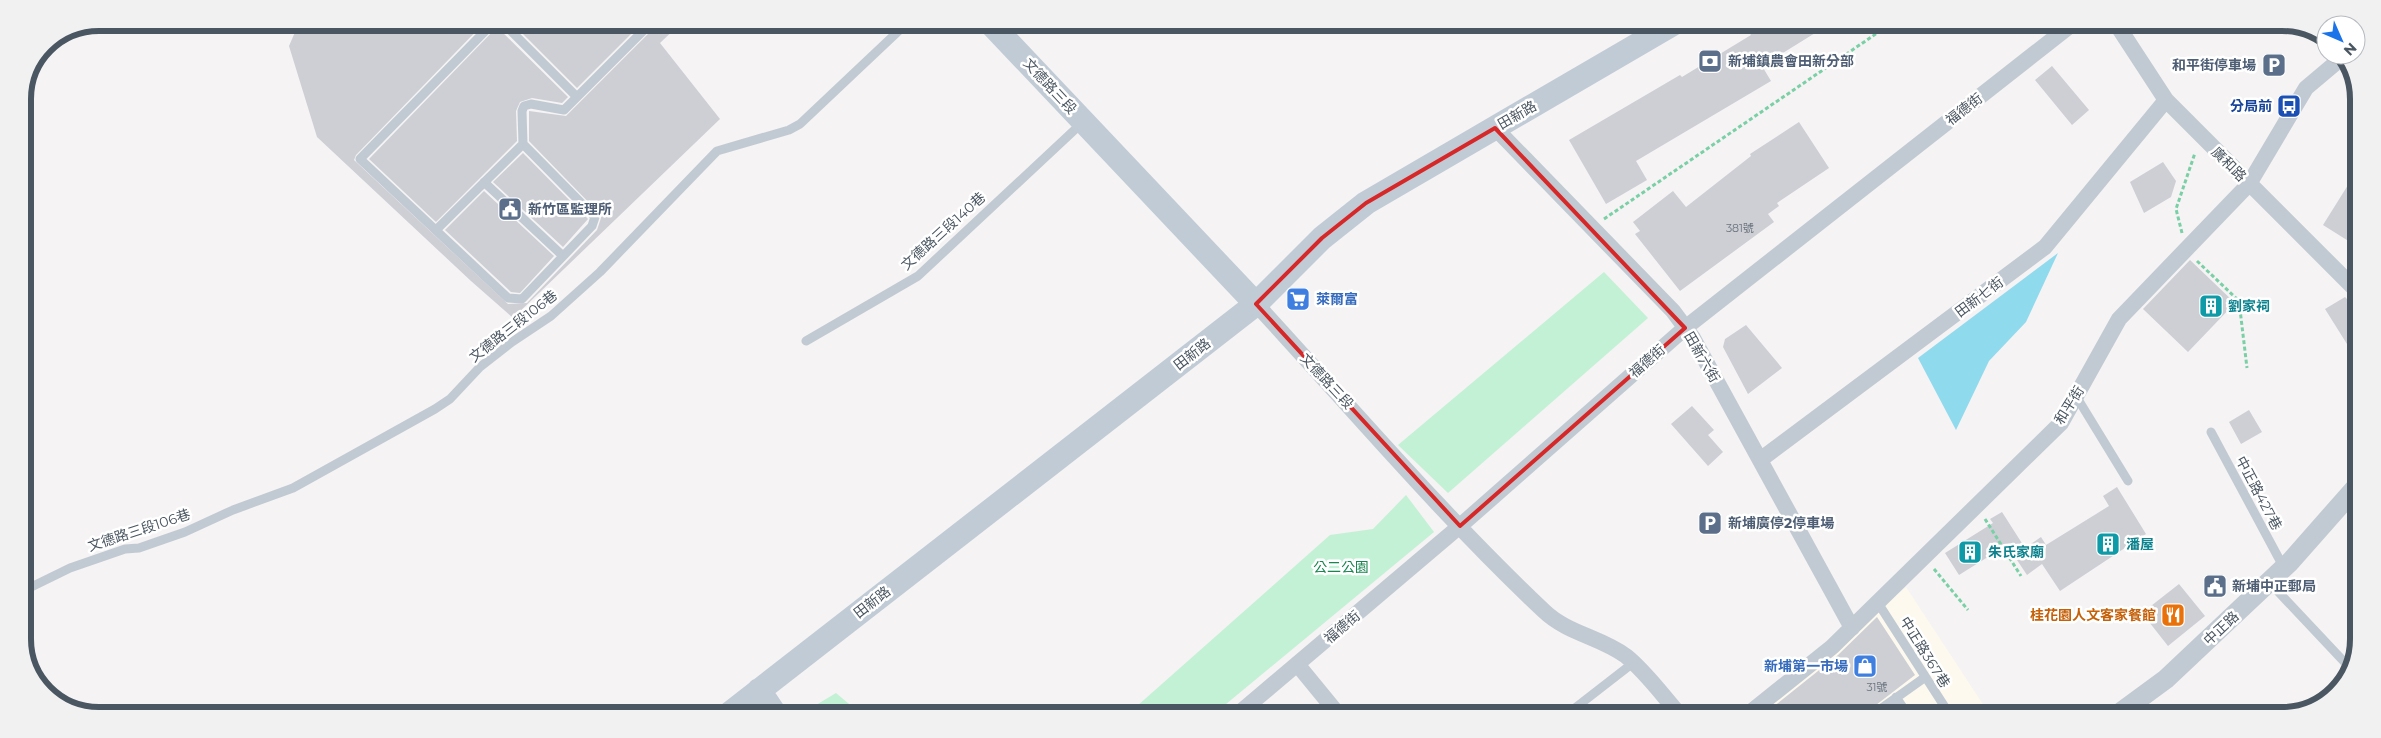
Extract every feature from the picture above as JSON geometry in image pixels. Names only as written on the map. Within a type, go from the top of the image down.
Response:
[{"type":"main road","name":"文德路三段","points":[[998,31],[1256,304]]},
{"type":"main road","name":"田新路","points":[[738,707],[1256,304],[1322,238],[1366,203],[1661,31]]},
{"type":"main road","points":[[759,690],[770,707]]},
{"type":"street","name":"福德街","points":[[1246,707],[1460,526],[1685,328],[2063,31]]},
{"type":"street","name":"廣和路","points":[[2121,31],[2166,100],[2350,283]]},
{"type":"street","name":"和平街","points":[[1757,707],[1832,647],[2061,423],[2119,319],[2249,184],[2306,88],[2333,65]]},
{"type":"street","name":"田新七街","points":[[1760,460],[2045,247],[2166,100]]},
{"type":"street","name":"田新六街","points":[[1495,128],[1673,311],[1685,328],[1760,460],[1852,628]]},
{"type":"street","name":"文德路三段","points":[[1256,304],[1460,526],[1545,613],[1566,628],[1611,647],[1633,663],[1673,707]]},
{"type":"street","name":"中正路","points":[[2127,707],[2166,679],[2284,568],[2350,494]]},
{"type":"street","points":[[1297,664],[1332,707]]},
{"type":"lane","points":[[484,31],[360,159],[508,298],[522,298],[592,226],[595,217],[523,144],[522,111],[524,106],[530,104],[564,110],[643,31]]},
{"type":"lane","points":[[511,31],[577,97]]},
{"type":"lane","name":"文德路三段106巷","points":[[31,587],[70,568],[125,549],[139,548],[185,532],[233,510],[293,488],[435,409],[450,399],[480,368],[512,342],[551,316],[600,272],[717,151],[789,130],[800,124],[900,31]]},
{"type":"lane","name":"文德路三段140巷","points":[[806,341],[918,276],[1084,122]]},
{"type":"lane","points":[[436,230],[523,144]]},
{"type":"lane","points":[[484,182],[563,256]]},
{"type":"lane","points":[[2076,396],[2128,481]]},
{"type":"lane","name":"中正路427巷","points":[[2211,432],[2284,568]]},
{"type":"lane","points":[[2269,582],[2345,663]]},
{"type":"lane","name":"中正路367巷","points":[[1878,603],[1924,678],[1944,707]]},
{"type":"lane","points":[[1576,707],[1633,663]]},
{"type":"lane","points":[[1883,707],[1924,678]]},
{"type":"lane","points":[[1896,697],[1903,707]]},
{"type":"path","points":[[1592,228],[1879,31]]},
{"type":"path","points":[[2201,136],[2176,209],[2185,249],[2239,302],[2247,368]]},
{"type":"path","points":[[1976,506],[2021,576]]},
{"type":"path","points":[[1924,558],[1968,610]]},
{"type":"highlighted area","points":[[1495,128],[1685,328],[1460,526],[1256,304],[1322,238],[1366,203]]},
{"type":"shaded area","name":"新埔第一市場","points":[[1906,587],[1985,707],[1765,707]]},
{"type":"green space","points":[[1604,272],[1648,318],[1448,493],[1398,445]]},
{"type":"green space","name":"公二公園","points":[[1406,495],[1434,532],[1222,707],[1136,707],[1330,535],[1373,529]]},
{"type":"green space","points":[[836,693],[853,707],[813,707]]},
{"type":"water","points":[[2058,253],[2026,322],[1989,361],[1956,430],[1918,358]]},
{"type":"building","points":[[296,31],[476,31],[356,155],[354,160],[508,304],[527,303],[597,230],[601,218],[599,213],[529,141],[529,111],[566,116],[651,31],[673,31],[660,43],[720,119],[513,318],[317,137],[289,46]]},
{"type":"building","points":[[493,31],[501,31],[568,97],[562,103],[532,98],[520,102],[516,111],[517,141],[436,222],[369,159]]},
{"type":"building","points":[[520,31],[634,31],[577,88]]},
{"type":"building","points":[[1818,31],[1762,66],[1771,81],[1636,161],[1647,180],[1606,204],[1569,140],[1680,75],[1682,77],[1751,35],[1749,32]]},
{"type":"building","points":[[2052,66],[2089,110],[2072,125],[2035,80]]},
{"type":"building","points":[[1799,122],[1829,168],[1777,203],[1779,206],[1768,214],[1774,222],[1680,291],[1635,234],[1640,231],[1633,222],[1673,191],[1686,207],[1751,156],[1750,154]]},
{"type":"building","points":[[523,153],[588,219],[563,247],[493,182]]},
{"type":"building","points":[[2163,162],[2176,181],[2171,197],[2144,213],[2130,182]]},
{"type":"building","points":[[2350,182],[2350,242],[2323,225]]},
{"type":"building","points":[[484,191],[554,256],[520,293],[511,292],[445,230]]},
{"type":"building","name":"劉家祠","points":[[2190,260],[2235,303],[2188,352],[2143,309]]},
{"type":"building","points":[[2345,297],[2350,302],[2350,349],[2325,309]]},
{"type":"building","points":[[1746,325],[1782,368],[1748,394],[1723,347],[1725,339]]},
{"type":"building","points":[[1692,406],[1714,430],[1708,435],[1723,452],[1708,466],[1671,424]]},
{"type":"building","points":[[2249,410],[2262,432],[2241,444],[2229,422]]},
{"type":"building","points":[[2117,487],[2146,534],[2060,591],[2042,564],[2027,575],[2007,545],[1959,575],[1945,553],[1993,523],[1990,519],[2002,512],[2025,548],[2041,537],[2046,545],[2109,506],[2103,496]]},
{"type":"building","name":"桂花園人文客家餐館","points":[[2179,584],[2205,616],[2168,646],[2142,613]]},
{"type":"building","name":"新埔第一市場","points":[[1877,617],[1915,675],[1873,707],[1773,707],[1838,655]]},
{"type":"place","name":"新埔鎮農會田新分部","points":[[1710,61]]},
{"type":"place","name":"和平街停車場","points":[[2274,65]]},
{"type":"place","name":"分局前","points":[[2289,106]]},
{"type":"place","name":"新竹區監理所","points":[[510,209]]},
{"type":"place","name":"萊爾富","points":[[1298,299]]},
{"type":"place","name":"劉家祠","points":[[2211,306]]},
{"type":"place","name":"新埔廣停2停車場","points":[[1710,523]]},
{"type":"place","name":"潘屋","points":[[2108,544]]},
{"type":"place","name":"朱氏家廟","points":[[1970,552]]},
{"type":"place","name":"新埔中正郵局","points":[[2215,586]]},
{"type":"place","name":"桂花園人文客家餐館","points":[[2173,615]]},
{"type":"place","name":"新埔第一市場","points":[[1865,666]]}]
